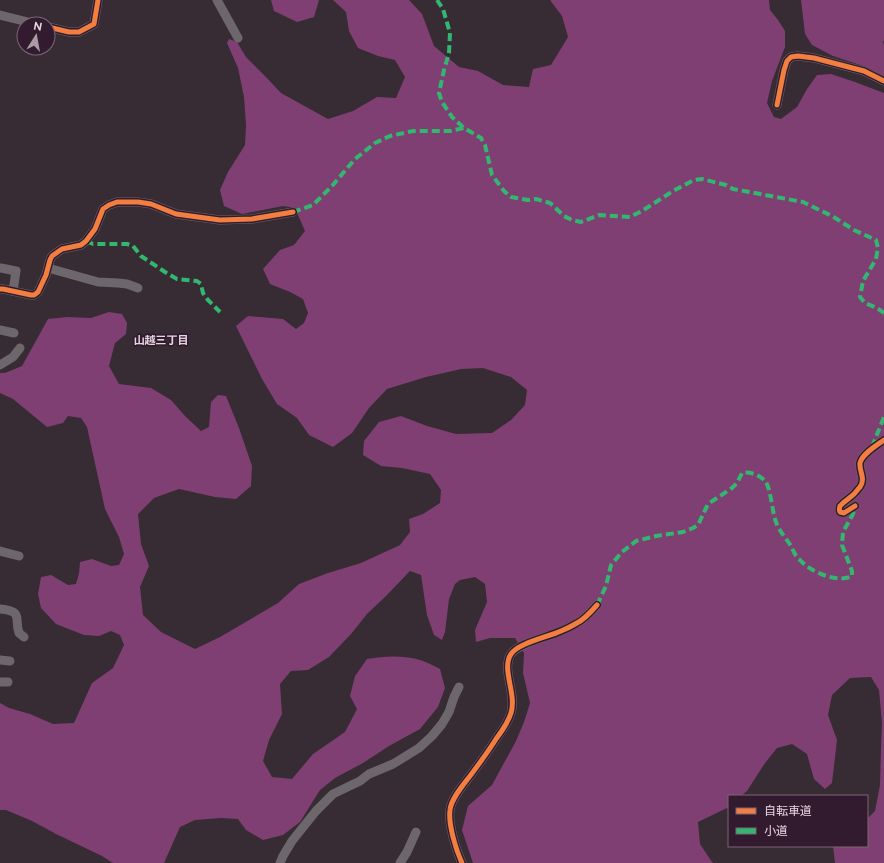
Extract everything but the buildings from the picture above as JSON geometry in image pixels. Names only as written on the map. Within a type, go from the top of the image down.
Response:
[{"type":"street","points":[[56,29],[68,32],[79,32],[94,24],[98,0]]},
{"type":"street","points":[[217,0],[238,38]]},
{"type":"street","points":[[0,15],[16,19]]},
{"type":"street","points":[[777,105],[784,70],[787,61],[791,57],[798,56],[814,58],[864,71],[884,81]]},
{"type":"street","points":[[0,289],[34,295],[38,292],[52,256],[62,249],[81,245],[86,241],[95,229],[104,209],[117,202],[138,202],[151,204],[176,214],[220,220],[252,219],[293,212]]},
{"type":"street","points":[[1,268],[16,271],[12,291]]},
{"type":"street","points":[[48,268],[98,282],[127,284],[138,288]]},
{"type":"street","points":[[0,330],[14,332]]},
{"type":"street","points":[[0,365],[12,357],[20,348]]},
{"type":"street","points":[[855,506],[844,513],[840,512],[839,510],[840,506],[855,493],[861,485],[863,479],[860,463],[862,458],[871,449],[884,440]]},
{"type":"street","points":[[0,552],[19,556]]},
{"type":"street","points":[[462,863],[450,822],[451,804],[508,721],[512,712],[513,700],[508,672],[508,662],[512,653],[521,646],[578,623],[586,618],[597,605]]},
{"type":"street","points":[[0,610],[10,611],[15,614],[18,618],[18,634],[24,637]]},
{"type":"street","points":[[0,660],[10,661]]},
{"type":"street","points":[[280,863],[292,841],[316,811],[333,794],[406,756],[419,748],[432,736],[442,724],[449,712],[459,687]]},
{"type":"street","points":[[400,863],[416,832]]},
{"type":"shaded area","points":[[271,0],[319,0],[314,17],[297,22],[274,11]]},
{"type":"shaded area","points":[[333,0],[409,0],[422,14],[434,46],[459,67],[478,71],[503,85],[529,87],[533,69],[551,65],[568,37],[562,16],[550,0],[769,0],[770,10],[785,31],[785,47],[772,81],[767,103],[774,117],[781,119],[797,107],[817,75],[831,74],[884,93],[884,863],[835,863],[833,847],[868,847],[868,818],[875,811],[880,785],[882,723],[879,690],[871,677],[850,678],[832,695],[828,715],[837,740],[832,783],[825,789],[814,779],[807,754],[792,744],[777,748],[765,763],[747,791],[742,795],[728,795],[728,807],[698,822],[700,844],[714,863],[473,863],[462,830],[468,806],[492,785],[516,741],[524,722],[530,703],[523,673],[524,653],[515,638],[490,638],[476,642],[475,630],[487,602],[485,584],[475,577],[460,580],[455,584],[449,599],[445,632],[442,640],[434,635],[427,615],[421,575],[410,571],[367,614],[351,634],[329,657],[308,670],[291,671],[280,684],[282,714],[269,740],[263,761],[272,777],[292,779],[313,754],[345,732],[357,709],[350,696],[355,676],[367,659],[402,657],[416,659],[440,669],[445,688],[438,707],[420,729],[335,778],[320,790],[300,822],[283,835],[263,840],[246,830],[238,819],[221,818],[195,820],[180,827],[164,863],[113,863],[32,821],[6,810],[0,810],[0,703],[9,708],[30,714],[53,724],[74,723],[92,683],[113,668],[124,645],[120,635],[111,631],[99,636],[84,635],[56,624],[41,608],[38,594],[41,577],[51,575],[68,585],[76,584],[80,562],[92,559],[111,566],[119,565],[124,554],[119,537],[105,509],[87,427],[81,418],[68,416],[63,423],[47,427],[13,399],[0,393],[0,373],[5,373],[22,366],[48,319],[67,317],[91,318],[109,312],[122,314],[127,323],[126,334],[115,343],[109,366],[119,384],[151,388],[171,400],[201,431],[209,427],[211,402],[218,395],[226,396],[252,466],[251,486],[236,499],[215,497],[179,489],[154,498],[138,514],[141,544],[149,566],[140,587],[143,615],[161,632],[195,649],[220,637],[278,603],[299,584],[361,563],[400,545],[410,532],[409,519],[423,514],[440,503],[441,490],[430,474],[402,468],[381,466],[363,455],[364,441],[379,422],[401,416],[427,426],[456,434],[492,433],[511,420],[525,405],[527,390],[511,377],[483,368],[461,369],[426,377],[387,389],[369,408],[352,433],[333,447],[309,435],[297,418],[277,404],[262,379],[236,326],[248,316],[283,319],[296,329],[304,323],[308,313],[303,299],[270,284],[263,269],[280,250],[294,245],[305,231],[295,208],[283,206],[242,214],[224,206],[220,190],[228,172],[245,145],[246,125],[244,97],[238,68],[227,43],[229,39],[237,42],[246,57],[281,93],[328,119],[353,111],[377,97],[396,98],[405,77],[395,60],[378,56],[358,48],[349,31],[346,12]]},
{"type":"shaded area","points":[[801,0],[884,0],[884,77],[866,67],[833,56],[812,45],[805,34]]},
{"type":"marked path","points":[[437,0],[443,9],[450,33],[449,53],[439,93],[442,102],[452,117],[464,128],[481,138],[485,145],[492,175],[504,191],[511,197],[528,200],[536,199],[550,203],[564,216],[581,222],[599,215],[630,217],[673,191],[694,180],[702,179],[726,185],[733,189],[803,202],[832,216],[854,230],[876,240],[878,248],[876,259],[863,281],[860,297],[865,303],[884,313]]},
{"type":"marked path","points":[[293,212],[313,205],[332,186],[355,159],[375,143],[390,136],[413,131],[450,131],[464,128]]},
{"type":"marked path","points":[[86,241],[93,244],[127,244],[133,246],[141,256],[177,279],[197,281],[201,284],[203,293],[220,312]]},
{"type":"marked path","points":[[872,447],[884,417]]},
{"type":"marked path","points":[[597,605],[606,586],[611,565],[622,552],[636,541],[683,532],[698,525],[708,504],[732,488],[737,483],[742,473],[754,474],[765,481],[769,489],[777,525],[794,553],[809,568],[824,575],[839,578],[852,576],[852,571],[842,545],[843,532],[853,514],[855,506]]},
{"type":"cycle path","points":[[56,29],[69,32],[79,32],[94,24],[98,0]]},
{"type":"cycle path","points":[[777,105],[784,70],[787,61],[791,57],[798,56],[814,58],[864,71],[884,81]]},
{"type":"cycle path","points":[[0,289],[34,295],[38,292],[46,275],[52,256],[62,249],[81,245],[86,241],[95,229],[103,209],[117,202],[138,202],[151,204],[176,214],[220,220],[252,219],[293,212]]},
{"type":"cycle path","points":[[855,506],[844,513],[839,511],[840,506],[854,494],[862,484],[860,466],[861,460],[870,450],[884,440]]},
{"type":"cycle path","points":[[462,863],[451,829],[450,810],[458,792],[487,753],[510,717],[512,698],[508,674],[508,660],[511,654],[526,643],[575,624],[590,613],[597,605]]},
{"type":"district","name":"山越三丁目","points":[[161,340]]}]
